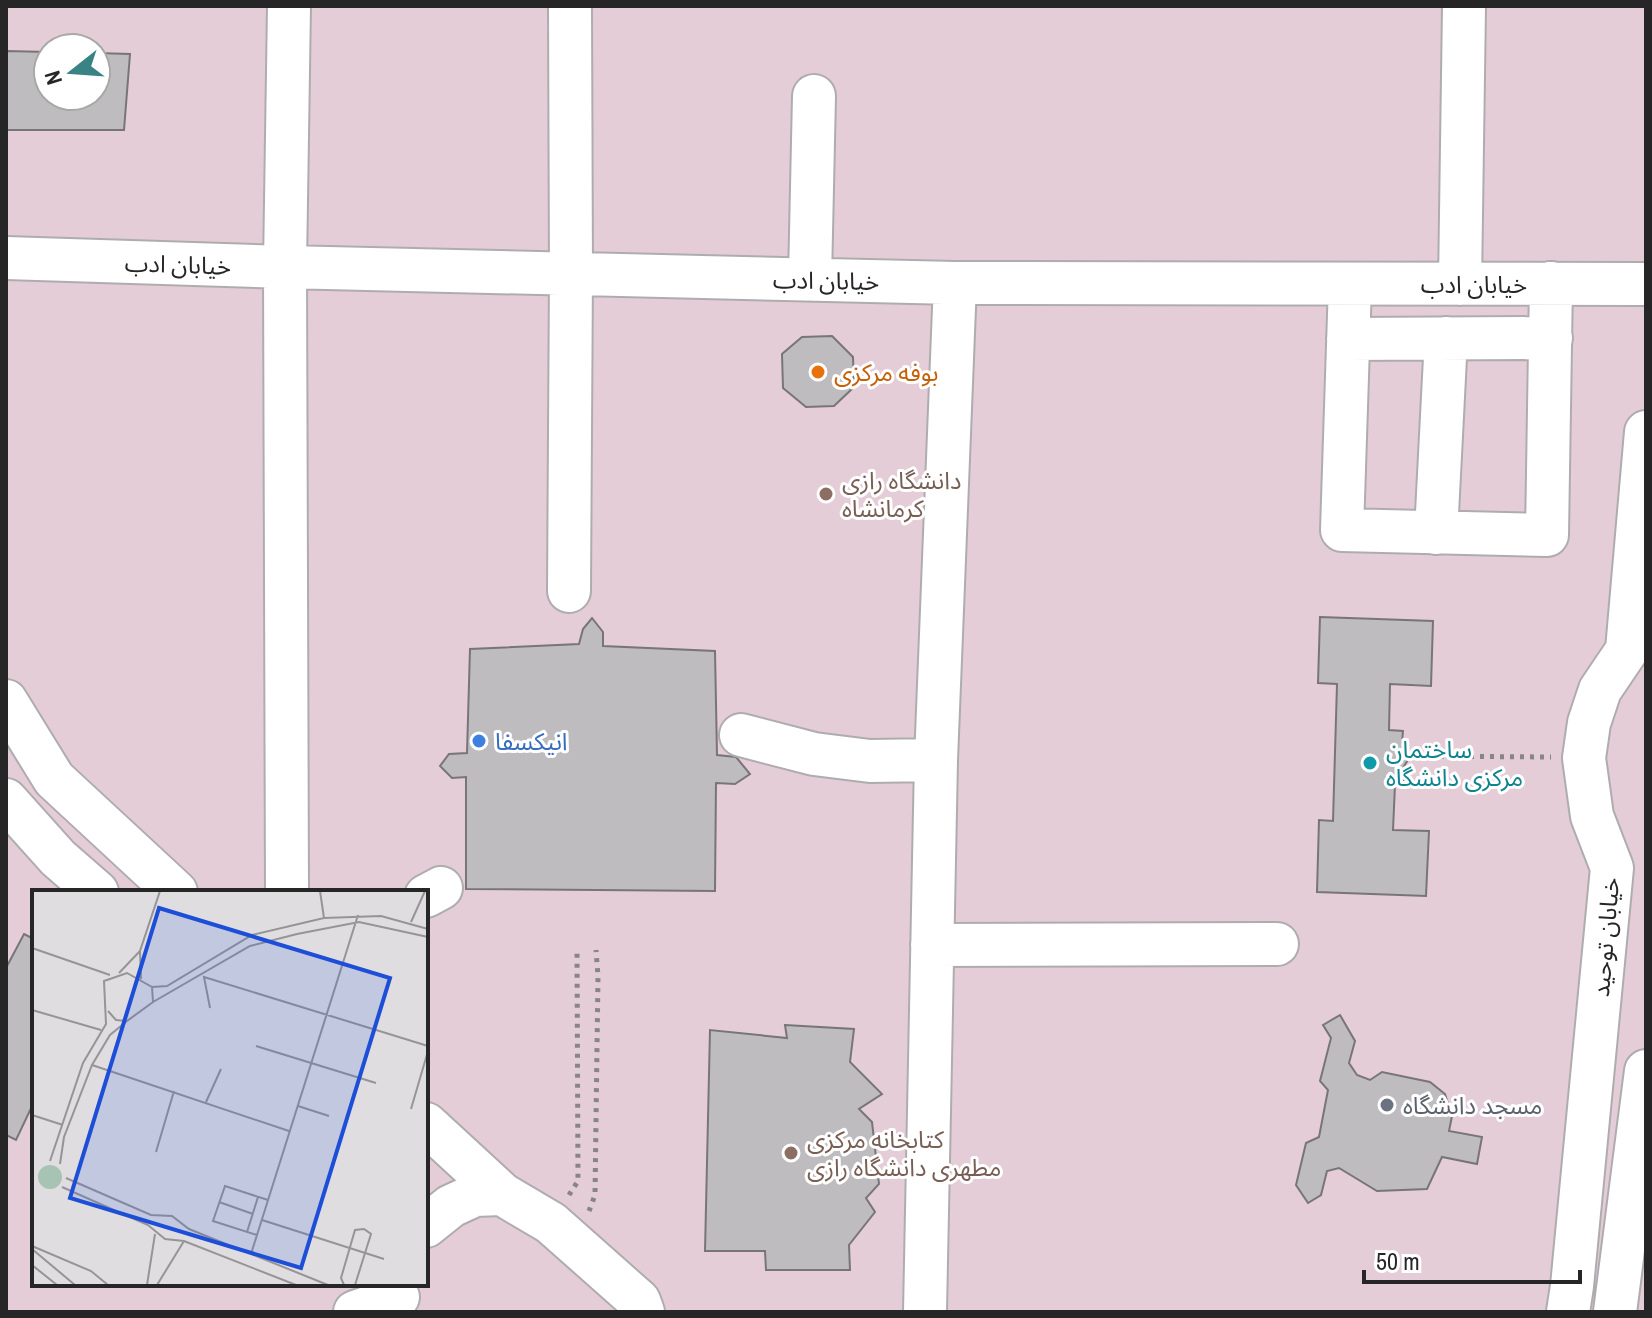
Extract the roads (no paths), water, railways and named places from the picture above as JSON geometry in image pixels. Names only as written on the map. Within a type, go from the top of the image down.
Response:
[{"type":"street","points":[[287,890],[285,267],[289,6]]},
{"type":"street","points":[[569,591],[570,6]]},
{"type":"street","points":[[1460,284],[1464,6]]},
{"type":"street","points":[[810,279],[814,96]]},
{"type":"street","name":"خیابان ادب","points":[[6,258],[955,283],[1646,284]]},
{"type":"street","points":[[925,1312],[936,760],[955,283]]},
{"type":"street","points":[[1350,284],[1342,530],[1547,535],[1551,283]]},
{"type":"street","points":[[1436,533],[1446,338]]},
{"type":"street","points":[[1348,339],[1551,338]]},
{"type":"street","name":"خیابان توحید","points":[[1568,1312],[1612,868],[1592,816],[1584,758],[1589,723],[1600,690],[1627,650],[1646,432]]},
{"type":"street","points":[[6,701],[54,779],[174,890]]},
{"type":"street","points":[[741,735],[814,754],[870,761],[936,760]]},
{"type":"street","points":[[6,800],[58,858],[95,890]]},
{"type":"street","points":[[932,945],[1277,944]]},
{"type":"street","points":[[1615,1312],[1646,1071]]},
{"type":"street","points":[[428,1126],[502,1194],[564,1234],[645,1308]]},
{"type":"street","points":[[428,1224],[451,1206],[475,1195],[502,1194]]},
{"type":"street","points":[[355,1312],[399,1298]]},
{"type":"place","name":"بوفه مرکزی","points":[[818,372]]},
{"type":"place","name":"دانشگاه رازی کرمانشاه","points":[[826,494]]},
{"type":"place","name":"انیکسفا","points":[[479,741]]},
{"type":"place","name":"ساختمان مرکزی دانشگاه","points":[[1370,763]]},
{"type":"place","name":"مسجد دانشگاه","points":[[1387,1105]]},
{"type":"place","name":"کتابخانه مرکزی مطهری دانشگاه رازی","points":[[791,1153]]}]
